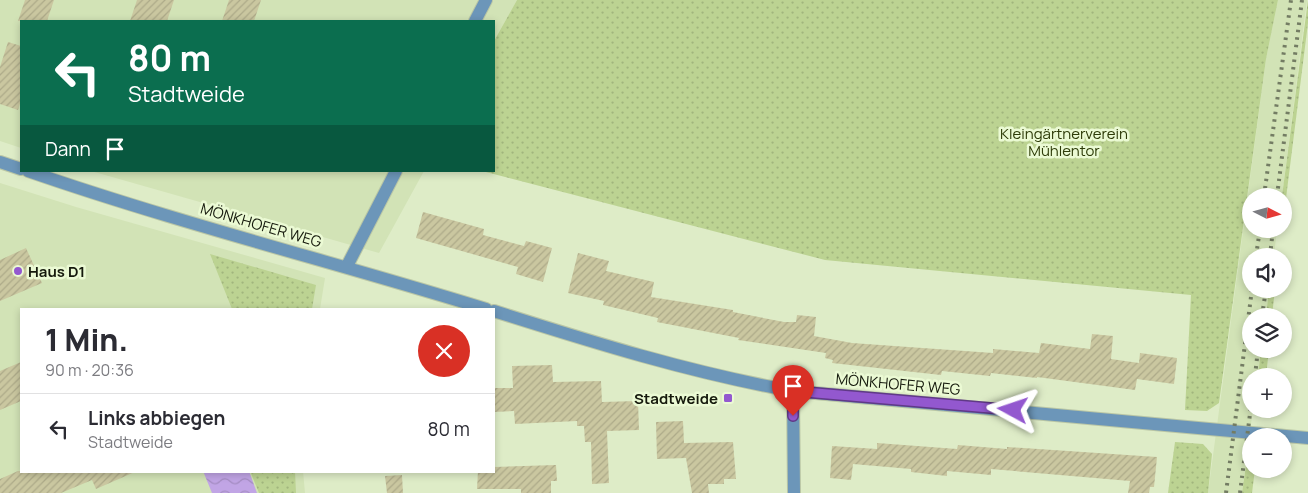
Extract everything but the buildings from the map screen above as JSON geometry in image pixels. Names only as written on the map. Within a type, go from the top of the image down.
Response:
[{"type":"street","points":[[476,20],[486,0]]},
{"type":"street","points":[[0,162],[20,169]]},
{"type":"street","name":"MÖNKHOFER WEG","points":[[31,172],[79,189],[347,266],[483,308]]},
{"type":"street","points":[[347,266],[395,172]]},
{"type":"street","name":"MÖNKHOFER WEG","points":[[495,311],[649,358],[729,379],[793,391],[1308,438]]},
{"type":"street","points":[[793,391],[794,493]]},
{"type":"shaded area","points":[[0,0],[517,0],[495,39],[495,20],[20,20],[20,148],[0,141]]},
{"type":"shaded area","points":[[1278,0],[1307,0],[1283,188],[1249,188],[1266,59]]},
{"type":"shaded area","points":[[95,172],[423,172],[379,253]]},
{"type":"shaded area","points":[[0,183],[76,207],[325,278],[320,308],[20,308],[20,473],[303,473],[305,493],[0,493]]},
{"type":"shaded area","points":[[1242,238],[1276,238],[1275,248],[1242,248],[1242,298],[1268,298],[1267,308],[1242,308],[1242,358],[1260,358],[1259,368],[1242,368],[1242,418],[1252,418],[1251,428],[1242,428],[1242,478],[1244,478],[1242,493],[1208,493]]},
{"type":"green space","name":"Kleingärtnerverein Mühlentor","points":[[517,0],[1278,0],[1266,59],[1248,188],[1242,188],[1242,235],[1219,403],[1207,411],[1185,410],[1191,295],[825,260],[486,172],[495,172],[495,39]]},
{"type":"green space","points":[[1308,0],[1308,23],[1287,188],[1283,188]]},
{"type":"green space","points":[[210,254],[316,285],[312,308],[232,308]]},
{"type":"green space","points":[[1268,298],[1274,298],[1273,308],[1267,308]]},
{"type":"green space","points":[[1260,358],[1268,358],[1267,368],[1259,368]]},
{"type":"green space","points":[[1175,442],[1203,444],[1212,454],[1208,493],[1168,493]]},
{"type":"green space","points":[[251,473],[295,473],[296,493],[259,493]]},
{"type":"green space","points":[[1244,478],[1254,478],[1252,493],[1242,493]]},
{"type":"water","points":[[204,473],[250,473],[257,493],[212,493]]},
{"type":"railway","points":[[1265,188],[1291,0]]},
{"type":"railway","points":[[1278,188],[1302,0]]},
{"type":"railway","points":[[1257,248],[1259,238]]},
{"type":"railway","points":[[1271,248],[1272,238]]},
{"type":"railway","points":[[1226,493],[1251,298]]},
{"type":"railway","points":[[1263,308],[1265,298]]},
{"type":"railway","points":[[1256,368],[1257,358]]},
{"type":"railway","points":[[1240,493],[1249,418]]},
{"type":"place","name":"Haus D1","points":[[18,271]]},
{"type":"place","name":"Stadtweide","points":[[728,398]]},
{"type":"route","points":[[793,416],[793,391],[1013,410]]}]
